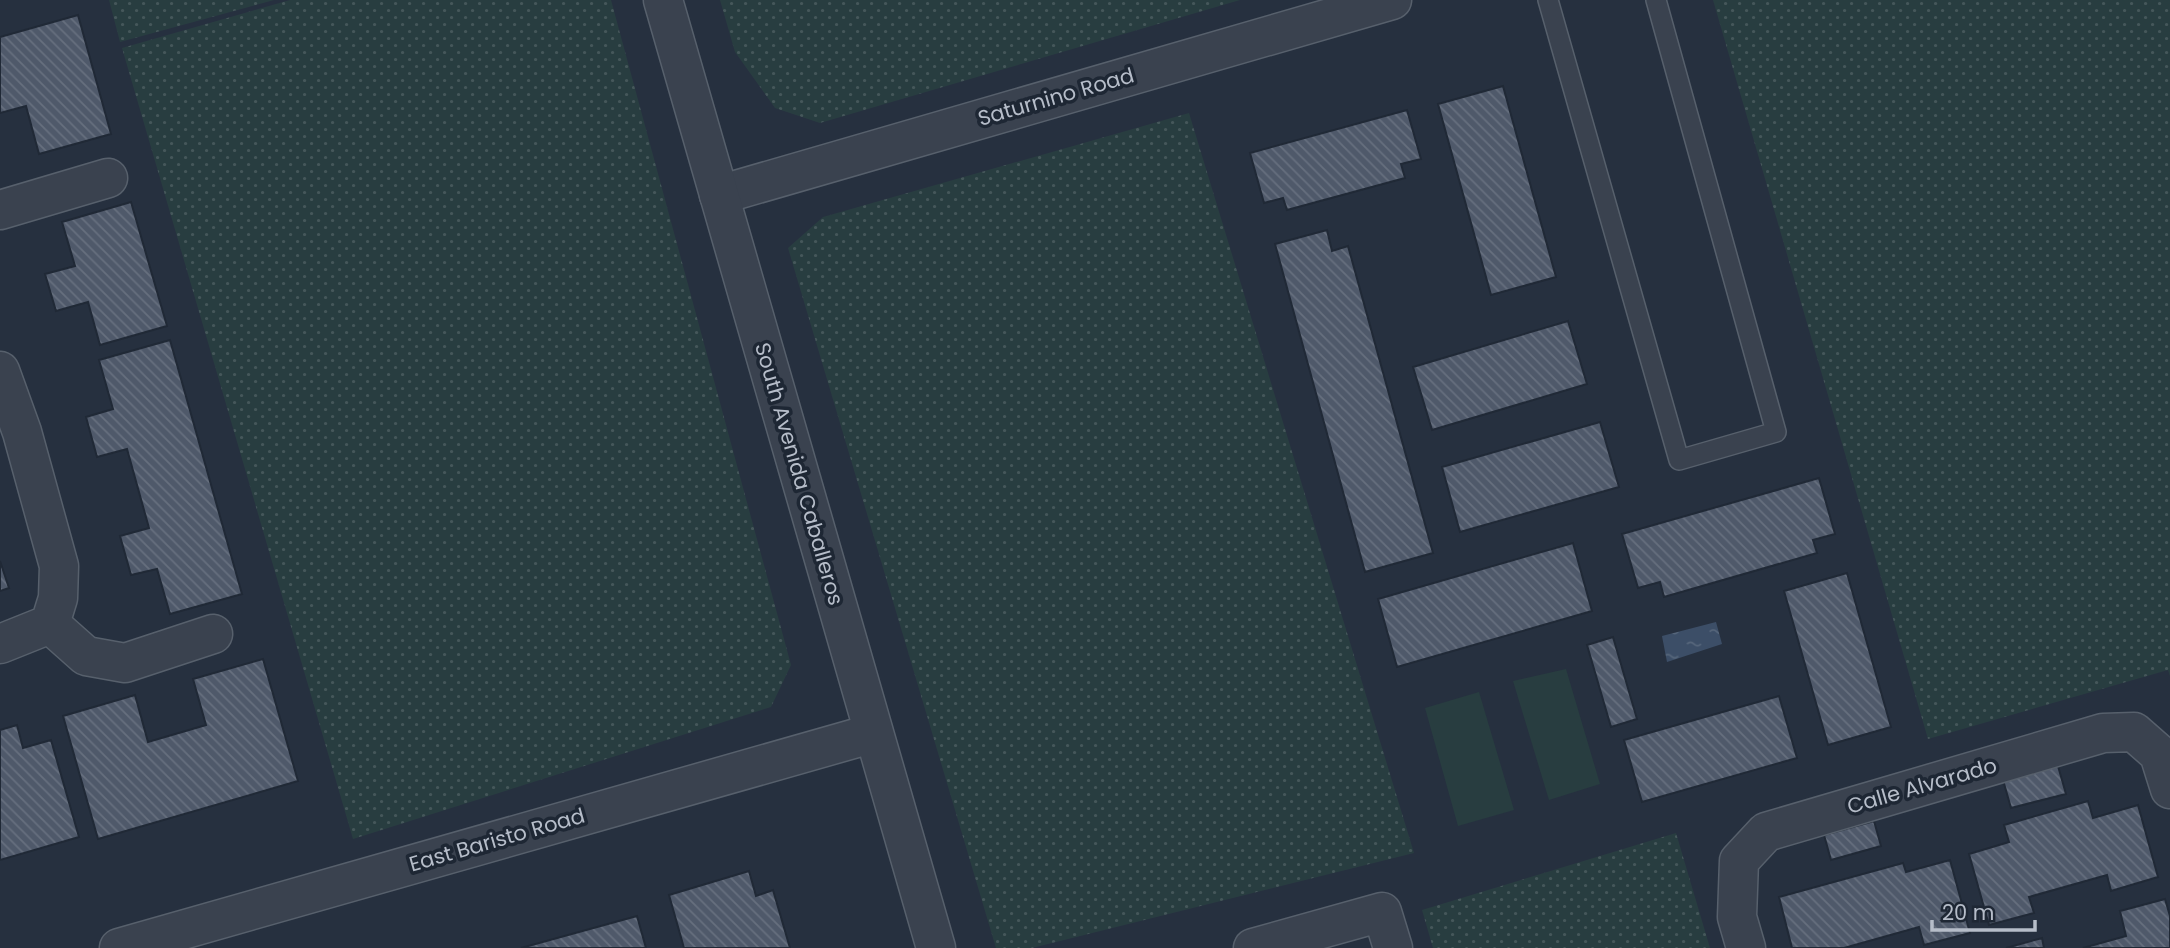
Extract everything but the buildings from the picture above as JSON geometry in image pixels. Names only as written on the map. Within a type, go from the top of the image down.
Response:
[{"type":"street","name":"South Avenida Caballeros","points":[[663,0],[936,948]]},
{"type":"street","name":"Saturnino Road","points":[[719,195],[1392,0]]},
{"type":"street","points":[[0,210],[108,178]]},
{"type":"street","points":[[0,371],[22,432],[59,566],[58,598],[50,624]]},
{"type":"street","points":[[50,624],[86,656],[125,663],[213,634]]},
{"type":"street","points":[[0,644],[50,624]]},
{"type":"street","name":"Calle Alvarado","points":[[1746,948],[1737,917],[1739,861],[1766,832],[2103,733],[2134,732],[2160,754],[2170,789]]},
{"type":"street","name":"East Baristo Road","points":[[120,948],[179,940],[874,733]]},
{"type":"street","points":[[1253,948],[1382,912],[1393,948]]},
{"type":"lane","points":[[1548,0],[1679,460],[1776,432],[1656,0]]},
{"type":"green space","points":[[109,0],[274,0],[120,42]]},
{"type":"green space","points":[[290,0],[611,0],[791,665],[771,707],[353,839],[122,48]]},
{"type":"green space","points":[[720,0],[1240,0],[820,123],[775,108],[735,52]]},
{"type":"green space","points":[[1713,0],[2170,0],[2170,676],[2168,670],[1928,739]]},
{"type":"green space","points":[[1189,113],[1414,853],[1032,948],[996,948],[788,248],[823,217]]},
{"type":"green space","points":[[1566,669],[1600,784],[1549,800],[1513,681]]},
{"type":"green space","points":[[1479,692],[1514,810],[1458,826],[1425,708]]},
{"type":"green space","points":[[1676,833],[1710,948],[1433,948],[1422,910]]},
{"type":"water","points":[[1716,622],[1722,644],[1667,662],[1662,636]]}]
